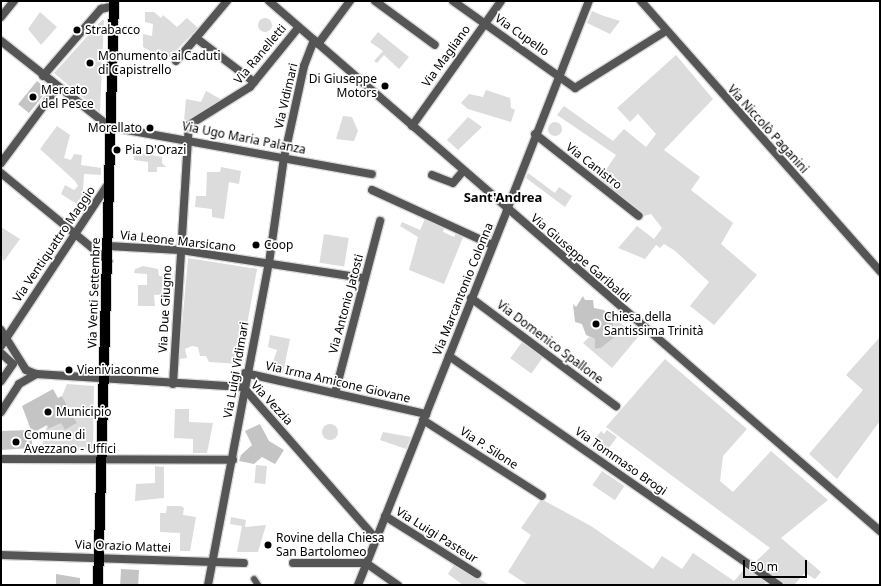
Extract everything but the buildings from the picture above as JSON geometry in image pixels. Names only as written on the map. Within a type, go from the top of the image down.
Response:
[{"type":"main road","name":"Via Venti Settembre","points":[[98,585],[108,261],[111,3]]},
{"type":"street","points":[[1,17],[14,1]]},
{"type":"street","points":[[176,61],[227,1]]},
{"type":"street","name":"Via Giuseppe Garibaldi","points":[[269,1],[507,210],[880,531]]},
{"type":"street","name":"Via Vidimari","points":[[284,158],[304,66],[316,42],[350,1]]},
{"type":"street","points":[[375,1],[435,45]]},
{"type":"street","name":"Via Cupello","points":[[453,1],[575,88],[666,31]]},
{"type":"street","name":"Via Magliano","points":[[412,126],[501,1]]},
{"type":"street","name":"Via Marcantonio Colonna","points":[[358,585],[492,244],[507,210],[557,74],[589,1]]},
{"type":"street","name":"Via Niccolò Paganini","points":[[641,1],[666,31],[880,270]]},
{"type":"street","points":[[43,76],[101,10],[111,3]]},
{"type":"street","name":"Via Ranelletti","points":[[189,138],[189,125],[236,98],[254,82],[299,27]]},
{"type":"street","points":[[196,38],[254,82]]},
{"type":"street","points":[[1,41],[57,88],[110,127]]},
{"type":"street","points":[[1,163],[57,88]]},
{"type":"street","name":"Via Ugo Maria Palanza","points":[[110,127],[189,138],[284,158],[372,174]]},
{"type":"street","name":"Via Canistro","points":[[534,134],[639,216]]},
{"type":"street","name":"Via Due Giugno","points":[[172,384],[180,250],[189,138]]},
{"type":"street","name":"Via Luigi Vidimari","points":[[208,585],[233,460],[243,387],[269,263],[284,158]]},
{"type":"street","points":[[432,176],[453,184],[463,171]]},
{"type":"street","points":[[1,173],[75,236],[108,261]]},
{"type":"street","name":"Via Ventiquattro Maggio","points":[[1,346],[109,183]]},
{"type":"street","points":[[372,190],[492,244]]},
{"type":"street","name":"Via Antonio Jatosti","points":[[335,393],[380,221]]},
{"type":"street","name":"Via Leone Marsicano","points":[[108,246],[180,250],[364,278]]},
{"type":"street","name":"Via Domenico Spallone","points":[[471,298],[616,406]]},
{"type":"street","points":[[1,330],[26,370]]},
{"type":"street","name":"Via Vezzia","points":[[1,353],[13,364],[36,374],[104,381],[243,387],[376,539]]},
{"type":"street","name":"Via Tommaso Brogi","points":[[449,356],[779,585]]},
{"type":"street","points":[[1,381],[13,364]]},
{"type":"street","name":"Via Irma Amicone Giovane","points":[[246,373],[335,393],[425,417]]},
{"type":"street","points":[[1,412],[19,384],[36,374]]},
{"type":"street","name":"Via P. Silone","points":[[425,417],[542,496]]},
{"type":"street","points":[[1,459],[233,460]]},
{"type":"street","name":"Via Luigi Pasteur","points":[[385,516],[477,574]]},
{"type":"street","name":"Via Orazio Mattei","points":[[1,555],[99,556],[244,564]]},
{"type":"street","points":[[293,563],[366,563],[398,585]]},
{"type":"street","points":[[254,579],[258,585]]},
{"type":"shaded area","points":[[592,11],[620,21],[610,34],[587,23]]},
{"type":"shaded area","points":[[40,12],[57,27],[41,45],[28,29]]},
{"type":"shaded area","points":[[145,12],[154,12],[161,18],[163,15],[177,27],[187,18],[198,28],[167,60],[143,47],[143,34],[152,36],[153,24],[145,22]]},
{"type":"shaded area","points":[[265,18],[270,20],[272,25],[270,30],[265,32],[260,30],[258,25],[260,20]]},
{"type":"shaded area","points":[[102,20],[104,20],[100,112],[54,73]]},
{"type":"shaded area","points":[[378,32],[409,57],[399,69],[384,55],[377,63],[374,61],[383,51],[370,42]]},
{"type":"shaded area","points":[[676,55],[713,99],[664,150],[700,177],[691,190],[733,223],[721,244],[757,275],[714,325],[690,306],[709,282],[674,250],[664,244],[660,248],[656,245],[645,259],[618,248],[637,226],[654,239],[662,228],[651,214],[644,216],[599,180],[616,155],[557,115],[564,106],[613,141],[624,129],[646,147],[656,134],[638,114],[630,122],[617,108]]},
{"type":"shaded area","points":[[486,90],[510,98],[511,108],[515,110],[511,122],[468,109],[461,103],[469,94],[483,97]]},
{"type":"shaded area","points":[[206,91],[226,102],[190,122],[184,121],[186,99],[201,102]]},
{"type":"shaded area","points":[[343,116],[352,117],[358,131],[354,141],[336,139]]},
{"type":"shaded area","points":[[468,117],[482,127],[458,150],[447,140]]},
{"type":"shaded area","points":[[552,122],[558,122],[562,126],[562,132],[558,136],[552,136],[548,132],[548,126]]},
{"type":"shaded area","points":[[57,126],[70,135],[64,158],[71,160],[74,154],[82,155],[81,165],[101,168],[101,175],[84,174],[83,190],[93,190],[80,206],[61,194],[65,185],[74,190],[78,186],[75,181],[40,149]]},
{"type":"shaded area","points":[[135,152],[162,157],[162,163],[166,167],[157,167],[157,172],[148,172],[148,162],[134,160]]},
{"type":"shaded area","points":[[221,167],[241,171],[239,184],[229,182],[224,219],[212,217],[212,209],[195,207],[196,196],[206,196],[207,172],[220,172]]},
{"type":"shaded area","points":[[528,173],[555,193],[559,187],[572,196],[565,207],[526,178]]},
{"type":"shaded area","points":[[426,217],[445,226],[443,232],[454,237],[457,231],[464,235],[444,284],[409,270],[418,237],[400,226],[402,222],[420,230]]},
{"type":"shaded area","points":[[1,227],[20,239],[4,261],[1,258]]},
{"type":"shaded area","points":[[324,234],[349,238],[344,267],[319,263]]},
{"type":"shaded area","points":[[188,258],[257,269],[240,364],[209,362],[206,356],[200,356],[198,347],[192,346],[185,349],[187,358],[179,359]]},
{"type":"shaded area","points":[[143,266],[158,269],[159,276],[173,276],[171,294],[154,295],[155,306],[138,306],[138,285],[147,285],[147,274],[134,273],[135,269]]},
{"type":"shaded area","points":[[609,314],[638,337],[612,368],[583,343],[589,337],[595,339],[595,349],[601,348],[615,337]]},
{"type":"shaded area","points":[[270,335],[290,339],[283,373],[270,371],[277,350],[268,347]]},
{"type":"shaded area","points":[[880,337],[880,421],[837,479],[809,454],[863,390],[846,375]]},
{"type":"shaded area","points":[[522,342],[543,357],[531,373],[510,358]]},
{"type":"shaded area","points":[[665,359],[747,429],[723,456],[720,481],[733,492],[771,451],[828,500],[781,538],[821,572],[815,579],[805,573],[794,585],[785,585],[754,563],[770,548],[606,427]]},
{"type":"shaded area","points":[[67,384],[94,386],[93,449],[41,450],[47,425],[50,429],[59,424],[59,419],[65,430],[77,423],[62,396]]},
{"type":"shaded area","points":[[175,409],[189,409],[189,422],[213,423],[207,453],[193,453],[193,439],[174,438]]},
{"type":"shaded area","points":[[330,424],[337,429],[338,432],[333,439],[330,440],[323,435],[322,432],[327,425]]},
{"type":"shaded area","points":[[607,430],[617,437],[603,456],[590,446],[601,431],[604,434]]},
{"type":"shaded area","points":[[383,432],[411,437],[406,449],[380,440]]},
{"type":"shaded area","points":[[256,465],[267,466],[265,484],[254,483]]},
{"type":"shaded area","points":[[155,466],[164,467],[164,498],[135,501],[136,484],[155,483]]},
{"type":"shaded area","points":[[602,471],[624,486],[615,500],[592,485]]},
{"type":"shaded area","points":[[541,499],[591,526],[653,569],[662,556],[682,569],[693,553],[734,581],[747,566],[767,581],[764,585],[528,585],[508,572],[531,535],[521,528]]},
{"type":"shaded area","points":[[167,506],[181,506],[184,508],[183,515],[196,517],[190,551],[180,551],[180,533],[160,532],[160,513],[166,513]]},
{"type":"shaded area","points":[[231,517],[246,520],[245,527],[266,525],[258,552],[237,552],[242,526],[230,524]]},
{"type":"shaded area","points":[[455,563],[490,585],[463,585],[448,574]]},
{"type":"place","name":"Strabacco","points":[[77,30]]},
{"type":"place","name":"Monumento ai Caduti di Capistrello","points":[[90,63]]},
{"type":"place","name":"Di Giuseppe Motors","points":[[385,86]]},
{"type":"place","name":"Mercato del Pesce","points":[[33,97]]},
{"type":"place","name":"Morellato","points":[[150,128]]},
{"type":"place","name":"Pia D'Orazi","points":[[117,150]]},
{"type":"place","name":"Coop","points":[[256,245]]},
{"type":"place","name":"Chiesa della Santissima Trinità","points":[[596,324]]},
{"type":"place","name":"Vieniviaconme","points":[[69,370]]},
{"type":"place","name":"Municipio","points":[[48,412]]},
{"type":"place","name":"Comune di Avezzano - Uffici","points":[[16,442]]},
{"type":"place","name":"Rovine della Chiesa San Bartolomeo","points":[[268,545]]},
{"type":"district","name":"Sant'Andrea","points":[[503,197]]}]
